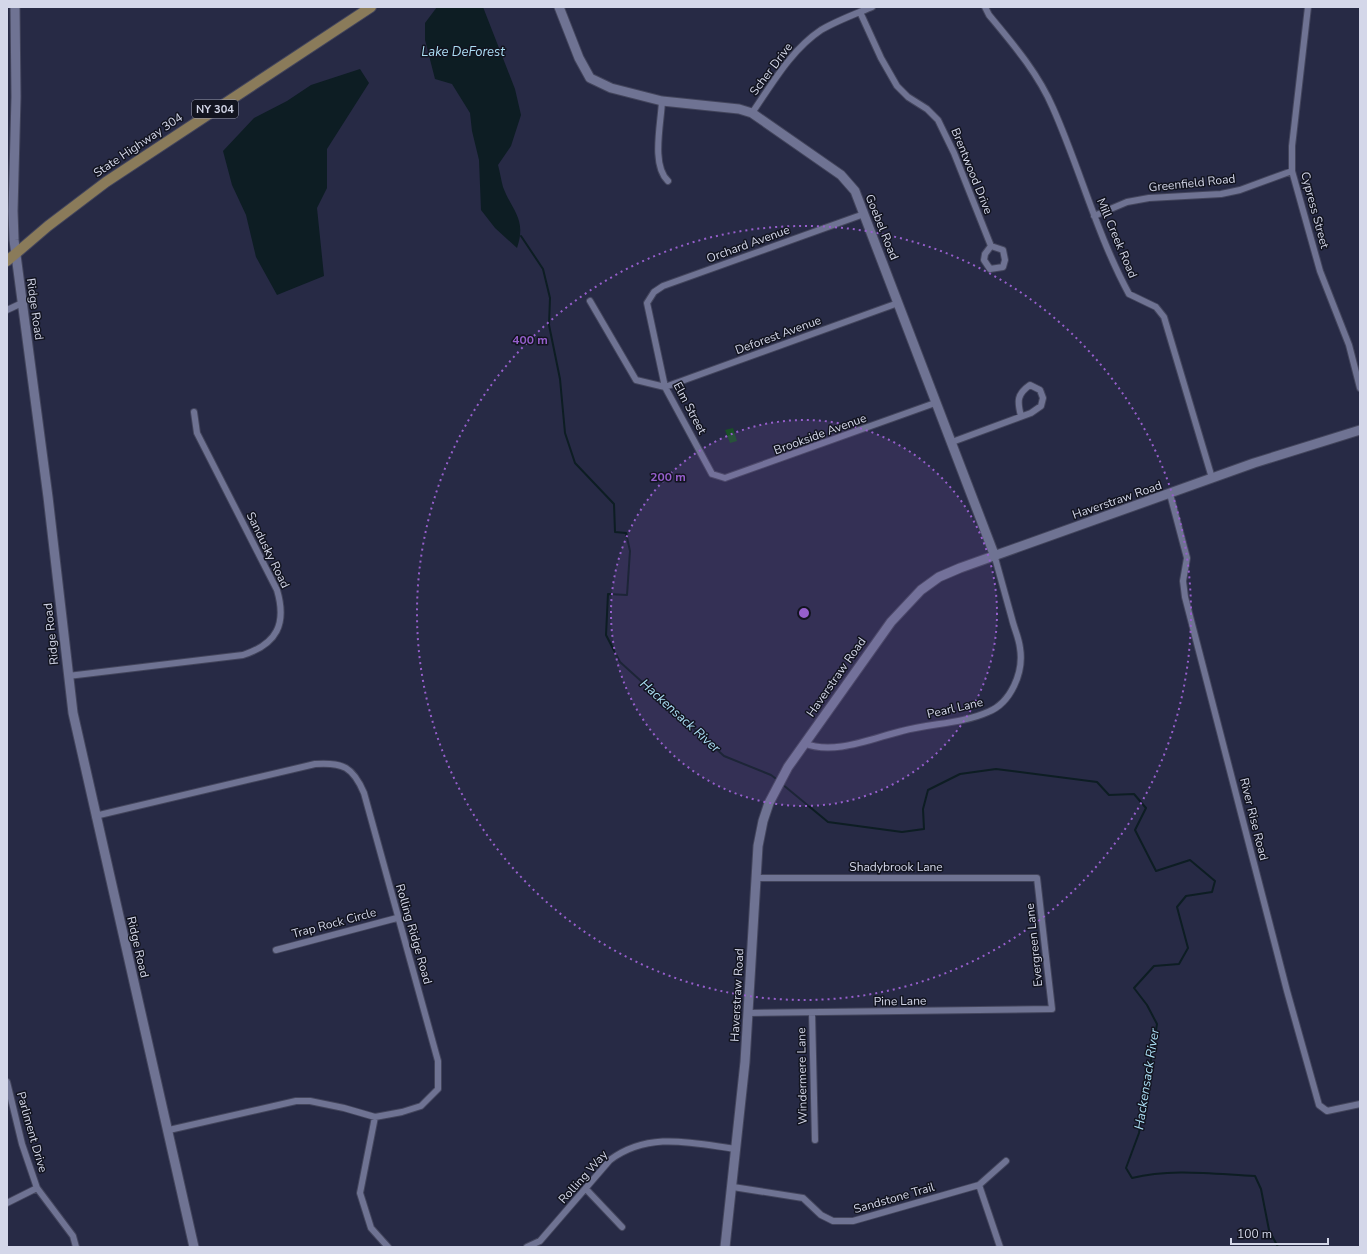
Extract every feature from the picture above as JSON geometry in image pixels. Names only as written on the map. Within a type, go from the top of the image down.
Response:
[{"type":"main road","name":"State Highway 304","points":[[7,261],[106,182],[371,7]]},
{"type":"street","name":"Ridge Road","points":[[15,7],[16,109],[13,221],[22,303],[48,497],[68,676],[78,740],[169,1130],[194,1247]]},
{"type":"street","name":"Goebel Road","points":[[560,7],[579,58],[590,78],[611,88],[662,101],[739,109],[752,113],[841,175],[855,191],[994,554]]},
{"type":"street","name":"Scher Drive","points":[[752,113],[792,56],[808,40],[822,30],[872,7]]},
{"type":"street","name":"Mill Creek Road","points":[[985,7],[989,15],[1029,64],[1053,107],[1094,216],[1129,294],[1156,307],[1164,317],[1212,478]]},
{"type":"street","name":"Cypress Street","points":[[1308,7],[1292,146],[1292,171],[1320,271],[1349,345],[1360,388]]},
{"type":"street","name":"Brentwood Drive","points":[[860,12],[881,58],[897,86],[908,97],[927,109],[938,120],[954,153],[991,246]]},
{"type":"street","points":[[662,101],[658,159],[662,175],[668,181]]},
{"type":"street","name":"Greenfield Road","points":[[1094,216],[1127,202],[1149,198],[1221,194],[1240,190],[1292,171]]},
{"type":"street","name":"Orchard Avenue","points":[[646,304],[654,292],[663,286],[864,214]]},
{"type":"street","points":[[590,301],[636,380],[665,386]]},
{"type":"street","points":[[7,310],[22,303]]},
{"type":"street","name":"Deforest Avenue","points":[[665,386],[898,303]]},
{"type":"street","name":"Elm Street","points":[[646,304],[665,386],[712,474]]},
{"type":"street","points":[[952,442],[1031,413],[1041,406],[1043,398],[1040,390],[1030,385],[1021,391],[1018,404],[1021,416]]},
{"type":"street","name":"Brookside Avenue","points":[[712,474],[725,478],[736,476],[935,403]]},
{"type":"street","name":"Sandusky Road","points":[[68,676],[243,655],[266,645],[281,623],[281,605],[277,590],[197,433],[194,412]]},
{"type":"street","name":"Haverstraw Road","points":[[725,1247],[733,1187],[748,1013],[755,878],[758,846],[763,821],[777,785],[804,743],[905,605],[921,590],[939,577],[994,554],[1170,494],[1212,478],[1360,430]]},
{"type":"street","name":"River Rise Road","points":[[1170,494],[1187,558],[1183,580],[1185,597],[1318,1105],[1327,1111],[1360,1104]]},
{"type":"street","name":"Pearl Lane","points":[[804,743],[813,747],[824,748],[848,744],[904,730],[975,717],[990,712],[1000,704],[1017,680],[1020,665],[1020,648],[994,554]]},
{"type":"street","name":"Rolling Ridge Road","points":[[95,816],[315,764],[331,763],[347,767],[358,779],[364,793],[397,918],[438,1061],[438,1089],[422,1106],[402,1112],[375,1117],[344,1108],[310,1101],[296,1101],[169,1130]]},
{"type":"street","name":"Shadybrook Lane","points":[[755,878],[1038,878]]},
{"type":"street","name":"Evergreen Lane","points":[[1038,878],[1052,1009]]},
{"type":"street","name":"Trap Rock Circle","points":[[276,950],[397,918]]},
{"type":"street","name":"Pine Lane","points":[[748,1013],[1052,1009]]},
{"type":"street","name":"Windermere Lane","points":[[812,1013],[815,1140]]},
{"type":"street","name":"Parliment Drive","points":[[7,1082],[22,1144],[37,1188],[72,1236],[76,1247]]},
{"type":"street","points":[[375,1117],[360,1193],[371,1228],[388,1247]]},
{"type":"street","name":"Rolling Way","points":[[527,1247],[540,1241],[610,1160],[623,1151],[649,1142],[678,1141],[736,1149]]},
{"type":"street","points":[[1000,1247],[979,1185],[1006,1161]]},
{"type":"street","name":"Sandstone Trail","points":[[733,1187],[803,1198],[822,1215],[833,1221],[853,1221],[979,1185]]},
{"type":"street","points":[[7,1203],[37,1188]]},
{"type":"street","points":[[586,1189],[622,1227]]},
{"type":"green space","points":[[733,428],[737,441],[730,443],[725,430]]},
{"type":"water","name":"Lake DeForest","points":[[437,7],[483,7],[515,89],[521,115],[511,146],[498,165],[503,187],[519,222],[520,238],[517,248],[495,228],[481,210],[479,160],[472,131],[470,113],[452,84],[435,79],[425,40],[425,23]]},
{"type":"water","points":[[360,69],[369,83],[327,149],[327,188],[317,208],[324,276],[277,295],[256,257],[246,215],[232,185],[223,151],[254,118],[287,101],[311,85]]},
{"type":"waterway","name":"Hackensack River","points":[[521,236],[543,269],[550,298],[549,325],[560,379],[565,433],[575,463],[614,504],[615,532],[626,533],[630,551],[627,595],[608,594],[606,635],[620,662],[724,756],[771,775],[779,781]]},
{"type":"waterway","name":"Hackensack River","points":[[782,784],[828,822],[902,832],[924,829],[923,809],[928,790],[960,774],[996,769],[1097,782],[1109,795],[1134,794],[1146,808],[1135,830],[1156,871],[1190,860],[1215,881],[1212,892],[1186,896],[1177,907],[1188,948],[1179,964],[1154,966],[1134,988],[1147,1005],[1157,1024],[1139,1133],[1126,1168],[1132,1178],[1177,1172],[1255,1176],[1261,1189],[1269,1230],[1278,1247]]}]
